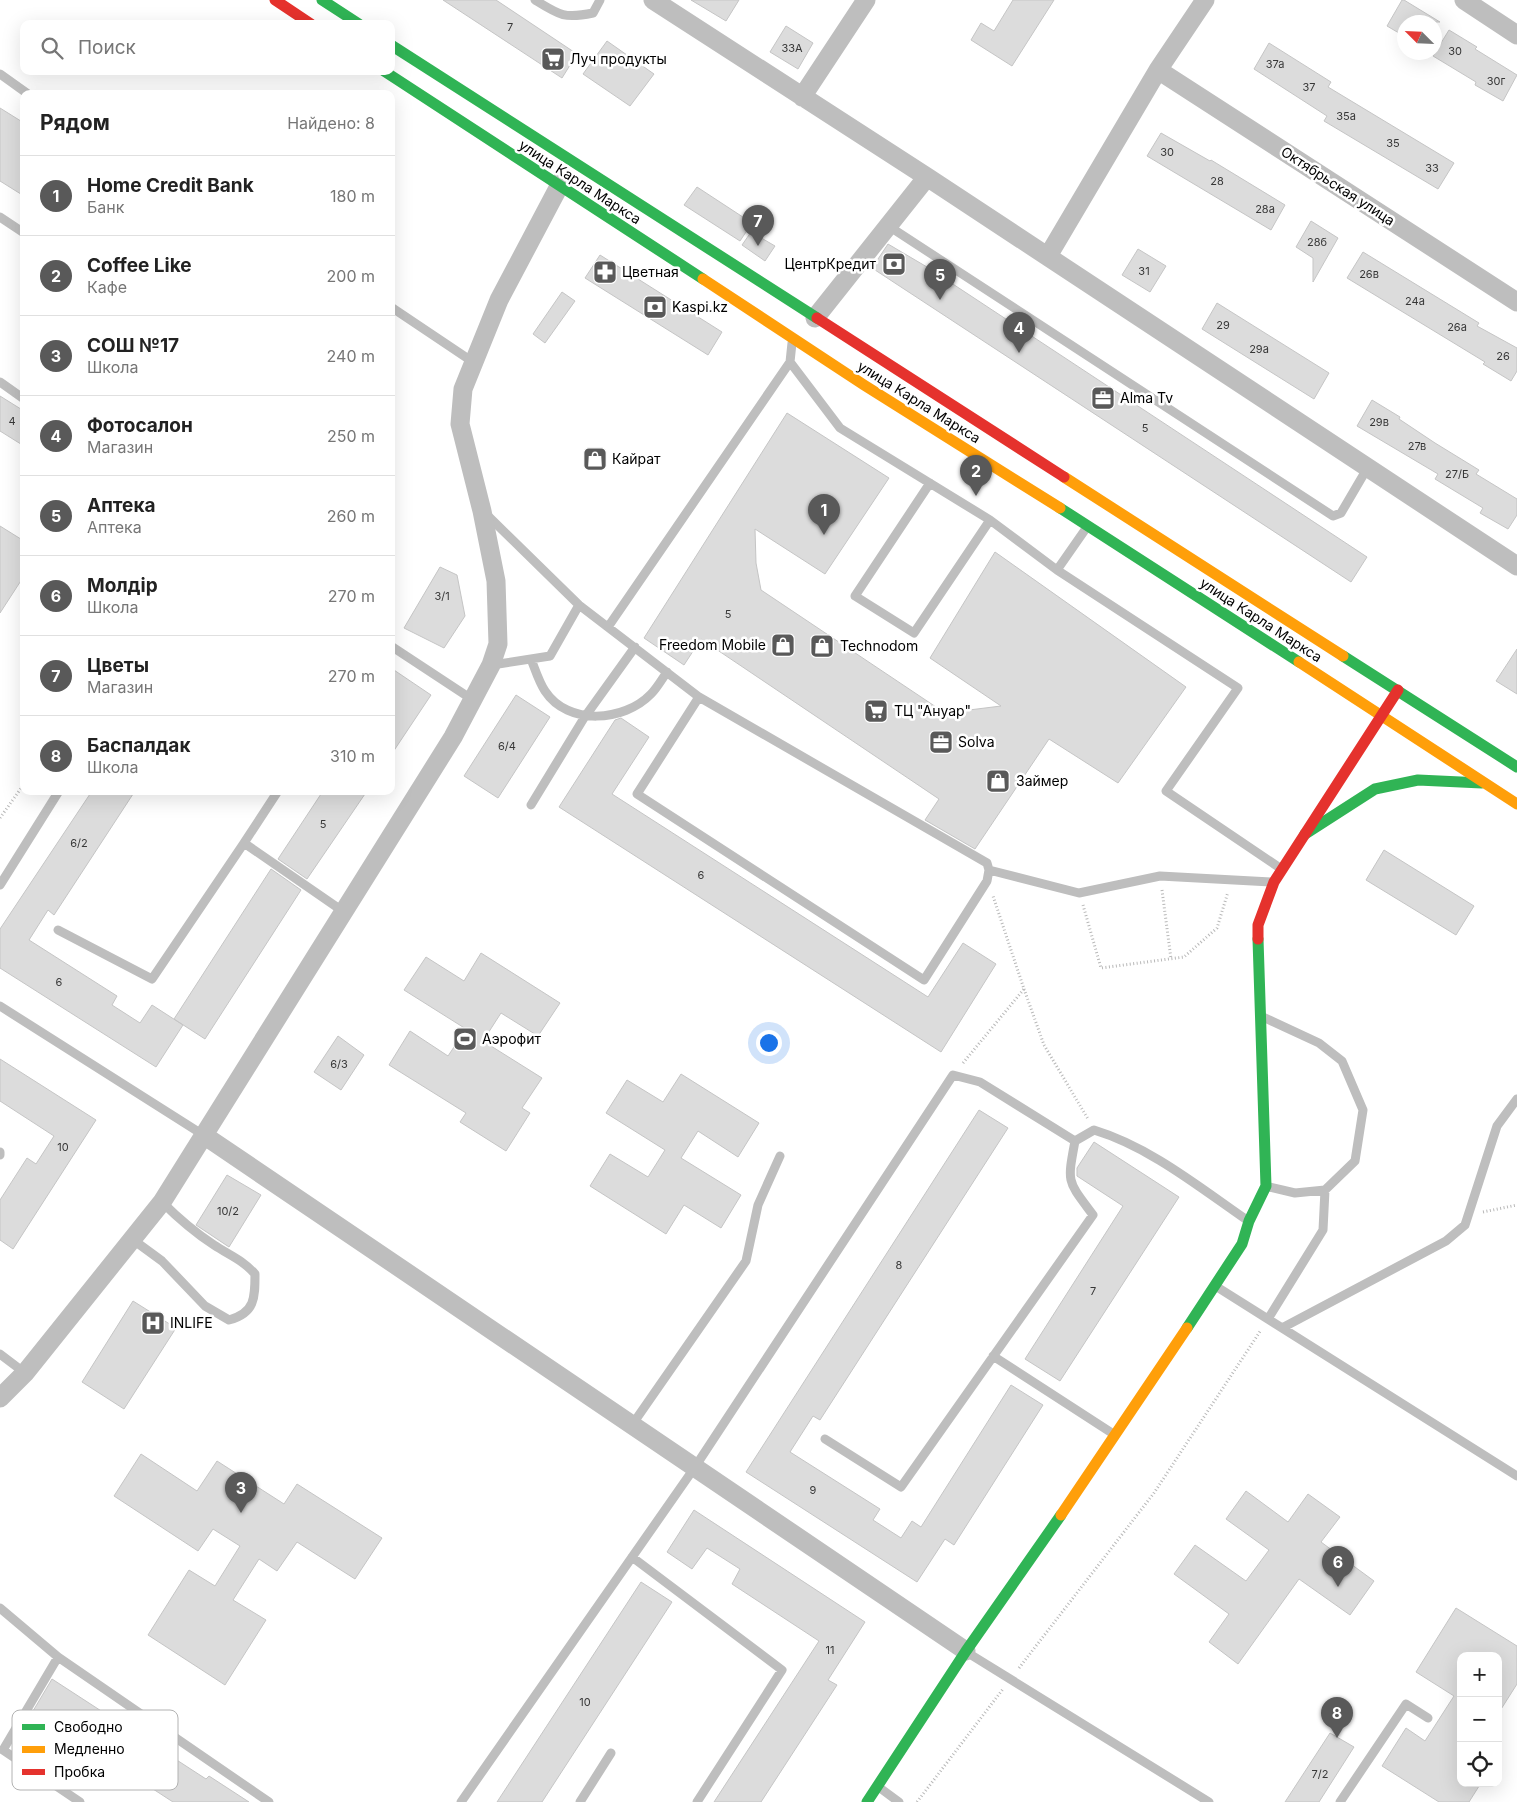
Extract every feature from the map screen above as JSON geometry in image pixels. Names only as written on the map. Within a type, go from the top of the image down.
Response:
[{"type":"main road","points":[[275,0],[305,20]]},
{"type":"main road","points":[[322,0],[353,20]]},
{"type":"main road","name":"улица Карла Маркса","points":[[395,48],[1517,767]]},
{"type":"main road","name":"улица Карла Маркса","points":[[390,75],[792,338],[1088,525],[1517,804]]},
{"type":"main road","points":[[867,1802],[966,1651],[1116,1436],[1242,1244],[1249,1221],[1266,1186],[1258,925],[1274,882],[1398,690]]},
{"type":"main road","points":[[1305,834],[1375,788],[1418,780],[1484,783]]},
{"type":"street","points":[[652,0],[1048,256],[1517,566]]},
{"type":"street","points":[[802,97],[866,0]]},
{"type":"street","points":[[1048,256],[1158,70],[1205,0]]},
{"type":"street","points":[[1464,0],[1517,35]]},
{"type":"street","name":"Октябрьская улица","points":[[1158,70],[1517,302]]},
{"type":"street","points":[[0,1398],[25,1373],[162,1202],[453,737],[491,665],[498,644],[497,593],[482,511],[460,424],[464,389],[473,362],[499,300],[571,162]]},
{"type":"street","points":[[815,318],[927,177]]},
{"type":"street","points":[[205,1136],[966,1651]]},
{"type":"lane","points":[[535,0],[554,12],[572,18],[593,12],[600,0]]},
{"type":"lane","points":[[0,74],[22,90]]},
{"type":"lane","points":[[0,217],[20,230]]},
{"type":"lane","points":[[887,225],[1333,516],[1340,514],[1369,467]]},
{"type":"lane","points":[[395,310],[473,362]]},
{"type":"lane","points":[[608,626],[790,362],[792,338]]},
{"type":"lane","points":[[790,362],[840,428],[990,520],[1057,570],[1238,688],[1166,791],[1283,869]]},
{"type":"lane","points":[[0,382],[20,396]]},
{"type":"lane","points":[[930,483],[855,596],[907,629],[914,633],[990,520]]},
{"type":"lane","points":[[482,511],[579,605],[699,697],[987,863],[989,870],[987,880],[924,980],[638,794],[699,697]]},
{"type":"lane","points":[[1057,570],[1088,525]]},
{"type":"lane","points":[[491,665],[550,656],[579,605]]},
{"type":"lane","points":[[531,805],[584,718],[635,647]]},
{"type":"lane","points":[[395,649],[472,700]]},
{"type":"lane","points":[[531,659],[546,692],[560,706],[584,718],[626,710],[650,695],[667,672]]},
{"type":"lane","points":[[0,886],[57,795]]},
{"type":"lane","points":[[58,930],[152,979],[275,795]]},
{"type":"lane","points":[[244,843],[344,912]]},
{"type":"lane","points":[[989,870],[1079,892],[1160,876],[1232,882],[1274,882]]},
{"type":"lane","points":[[0,1006],[205,1136]]},
{"type":"lane","points":[[1261,1016],[1319,1042],[1342,1061],[1363,1110],[1355,1161],[1326,1190],[1295,1193],[1266,1186]]},
{"type":"lane","points":[[461,1802],[695,1467],[953,1075],[980,1082],[1075,1141]]},
{"type":"lane","points":[[1282,1328],[1446,1241],[1465,1225],[1497,1126],[1517,1099]]},
{"type":"lane","points":[[824,1439],[902,1487],[1093,1215],[1070,1184],[1069,1174],[1075,1141],[1094,1130],[1123,1140],[1165,1165],[1249,1221]]},
{"type":"lane","points":[[632,1425],[746,1261],[758,1205],[780,1156]]},
{"type":"lane","points":[[1268,1319],[1324,1230],[1326,1190]]},
{"type":"lane","points":[[132,1240],[162,1261],[205,1306],[229,1320],[242,1317],[252,1305],[255,1274],[247,1264],[215,1246],[187,1226],[162,1202]]},
{"type":"lane","points":[[1215,1286],[1517,1476]]},
{"type":"lane","points":[[0,1354],[25,1373]]},
{"type":"lane","points":[[993,1356],[1116,1436]]},
{"type":"lane","points":[[632,1557],[782,1670],[697,1802]]},
{"type":"lane","points":[[0,1608],[58,1657],[135,1710]]},
{"type":"lane","points":[[966,1651],[1209,1802]]},
{"type":"lane","points":[[25,1710],[58,1657]]},
{"type":"lane","points":[[1340,1802],[1406,1704],[1428,1718]]},
{"type":"lane","points":[[12,1731],[1,1749],[12,1756]]},
{"type":"lane","points":[[178,1739],[269,1802]]},
{"type":"lane","points":[[580,1802],[611,1753]]},
{"type":"lane","points":[[878,1786],[899,1802]]},
{"type":"lane","points":[[62,1790],[80,1802]]},
{"type":"path","points":[[0,818],[20,790]]},
{"type":"path","points":[[1160,876],[1170,959]]},
{"type":"path","points":[[987,880],[1044,1045],[1094,1130]]},
{"type":"path","points":[[1079,892],[1101,968],[1184,957],[1217,928],[1232,882]]},
{"type":"path","points":[[953,1075],[1024,989]]},
{"type":"path","points":[[1468,1215],[1517,1205]]},
{"type":"path","points":[[917,1802],[1010,1678],[1154,1493],[1268,1319]]},
{"type":"building","points":[[443,0],[496,0],[577,54],[562,78]]},
{"type":"building","points":[[691,0],[739,0],[726,21]]},
{"type":"building","points":[[1013,0],[1054,0],[1012,66],[971,40],[981,23],[994,31]]},
{"type":"building","points":[[1402,0],[1429,15],[1397,15],[1397,32],[1387,26]]},
{"type":"building","points":[[786,26],[813,43],[798,69],[770,52]]},
{"type":"building","points":[[1449,30],[1517,75],[1503,101],[1475,85],[1476,82],[1440,60],[1442,60],[1442,41]]},
{"type":"building","points":[[607,41],[654,74],[630,106],[583,74]]},
{"type":"building","points":[[1269,43],[1331,82],[1328,87],[1454,163],[1438,189],[1324,121],[1327,116],[1254,69]]},
{"type":"building","points":[[0,108],[20,120],[20,194],[0,181]]},
{"type":"building","points":[[1161,133],[1211,160],[1285,205],[1271,230],[1147,156]]},
{"type":"building","points":[[697,187],[752,223],[740,241],[684,205]]},
{"type":"building","points":[[1311,221],[1338,238],[1313,282],[1313,258],[1296,247]]},
{"type":"building","points":[[751,232],[775,246],[765,261],[742,245]]},
{"type":"building","points":[[888,244],[927,267],[1367,557],[1351,582],[872,268]]},
{"type":"building","points":[[1138,249],[1166,266],[1150,292],[1122,275]]},
{"type":"building","points":[[1363,252],[1479,323],[1477,326],[1517,348],[1517,371],[1511,381],[1483,364],[1485,362],[1347,278]]},
{"type":"building","points":[[600,255],[722,332],[708,355],[585,278]]},
{"type":"building","points":[[562,292],[575,301],[545,343],[533,334]]},
{"type":"building","points":[[1217,303],[1329,373],[1314,399],[1202,329]]},
{"type":"building","points":[[0,396],[20,408],[20,444],[0,431]]},
{"type":"building","points":[[1372,400],[1479,470],[1476,474],[1517,499],[1517,515],[1508,529],[1480,513],[1483,508],[1435,479],[1438,474],[1357,426]]},
{"type":"building","points":[[787,413],[889,478],[825,574],[755,529],[756,563],[761,590],[945,713],[1001,706],[930,658],[995,552],[1186,687],[1118,783],[1049,739],[975,849],[925,820],[939,799],[701,639],[684,665],[644,638]]},
{"type":"building","points":[[0,526],[20,538],[20,582],[0,613]]},
{"type":"building","points":[[440,567],[457,575],[465,616],[444,648],[404,628]]},
{"type":"building","points":[[1517,649],[1517,694],[1496,681]]},
{"type":"building","points":[[395,671],[431,695],[395,749]]},
{"type":"building","points":[[516,695],[550,717],[498,798],[464,776]]},
{"type":"building","points":[[621,718],[649,737],[612,794],[928,997],[963,943],[996,964],[941,1052],[559,807],[615,720]]},
{"type":"building","points":[[89,795],[132,795],[54,915],[48,910],[29,940],[117,996],[112,1005],[140,1023],[152,1005],[183,1025],[156,1067],[0,968],[0,929]]},
{"type":"building","points":[[320,795],[364,795],[307,879],[278,859]]},
{"type":"building","points":[[1384,850],[1474,906],[1456,935],[1366,880]]},
{"type":"building","points":[[271,869],[301,890],[205,1039],[174,1019]]},
{"type":"building","points":[[481,953],[560,1003],[538,1036],[501,1013],[483,1041],[542,1078],[522,1108],[530,1113],[506,1151],[460,1122],[466,1113],[389,1065],[410,1031],[448,1056],[466,1029],[404,990],[426,957],[464,981]]},
{"type":"building","points":[[338,1036],[364,1055],[341,1090],[314,1072]]},
{"type":"building","points":[[0,1059],[96,1120],[13,1249],[0,1240],[0,1200],[27,1158],[36,1164],[54,1136],[0,1101]]},
{"type":"building","points":[[681,1074],[759,1123],[738,1157],[698,1131],[681,1158],[741,1195],[721,1228],[684,1205],[666,1234],[590,1186],[610,1154],[648,1177],[665,1150],[606,1113],[627,1080],[663,1102]]},
{"type":"building","points":[[979,1110],[1008,1128],[820,1420],[813,1416],[790,1452],[880,1509],[873,1520],[901,1538],[912,1521],[921,1527],[1011,1385],[1043,1405],[954,1545],[945,1539],[917,1582],[746,1472]]},
{"type":"building","points":[[1094,1142],[1179,1197],[1060,1381],[1025,1359],[1123,1206],[1077,1176],[1077,1168]]},
{"type":"building","points":[[227,1175],[261,1195],[229,1247],[196,1225]]},
{"type":"building","points":[[133,1301],[176,1328],[124,1409],[82,1382]]},
{"type":"building","points":[[141,1454],[197,1491],[217,1461],[284,1504],[297,1484],[382,1538],[355,1579],[297,1542],[277,1571],[259,1559],[233,1600],[266,1620],[225,1685],[148,1635],[189,1570],[215,1586],[240,1546],[213,1529],[198,1551],[114,1496]]},
{"type":"building","points":[[1246,1491],[1288,1522],[1308,1494],[1340,1517],[1321,1542],[1374,1581],[1350,1615],[1299,1579],[1238,1664],[1209,1642],[1229,1614],[1174,1574],[1195,1545],[1246,1581],[1269,1550],[1226,1519]]},
{"type":"building","points":[[694,1510],[865,1622],[828,1680],[837,1685],[761,1802],[714,1802],[819,1641],[732,1584],[740,1569],[707,1548],[692,1569],[667,1552]]},
{"type":"building","points":[[641,1582],[672,1602],[542,1802],[497,1802]]},
{"type":"building","points":[[1456,1608],[1517,1646],[1517,1684],[1502,1708],[1502,1652],[1457,1652],[1457,1787],[1478,1787],[1469,1802],[1439,1802],[1382,1766],[1406,1728],[1425,1741],[1454,1696],[1416,1672]]},
{"type":"building","points":[[52,1679],[100,1710],[34,1710]]},
{"type":"building","points":[[1330,1733],[1354,1747],[1319,1802],[1285,1802]]},
{"type":"building","points":[[178,1761],[206,1779],[209,1776],[249,1802],[173,1802],[155,1790],[178,1790]]},
{"type":"traffic: fast","points":[[322,0],[353,20]]},
{"type":"traffic: fast","points":[[395,48],[817,318]]},
{"type":"traffic: fast","points":[[390,75],[703,279]]},
{"type":"traffic: fast","points":[[1060,508],[1299,662]]},
{"type":"traffic: fast","points":[[1343,656],[1517,767]]},
{"type":"traffic: fast","points":[[1305,834],[1375,789],[1418,780],[1482,783]]},
{"type":"traffic: fast","points":[[1187,1328],[1242,1244],[1249,1221],[1266,1186],[1258,939]]},
{"type":"traffic: fast","points":[[867,1802],[966,1651],[1061,1515]]},
{"type":"traffic: slow","points":[[703,279],[864,385],[1060,508]]},
{"type":"traffic: slow","points":[[1064,477],[1343,656]]},
{"type":"traffic: slow","points":[[1299,662],[1517,804]]},
{"type":"traffic: slow","points":[[1061,1515],[1187,1328]]},
{"type":"traffic: jam","points":[[275,0],[305,20]]},
{"type":"traffic: jam","points":[[817,318],[1064,477]]},
{"type":"traffic: jam","points":[[1258,939],[1258,925],[1274,882],[1398,690]]},
{"type":"place","name":"Луч продукты","points":[[553,59]]},
{"type":"place","name":"Цветы","points":[[758,246]]},
{"type":"place","name":"ЦентрКредит","points":[[894,264]]},
{"type":"place","name":"Цветная","points":[[605,272]]},
{"type":"place","name":"Аптека","points":[[940,300]]},
{"type":"place","name":"Kaspi.kz","points":[[655,307]]},
{"type":"place","name":"Фотосалон","points":[[1019,353]]},
{"type":"place","name":"Alma Tv","points":[[1103,398]]},
{"type":"place","name":"Кайрат","points":[[595,459]]},
{"type":"place","name":"Coffee Like","points":[[976,496]]},
{"type":"place","name":"Home Credit Bank","points":[[824,535]]},
{"type":"place","name":"Freedom Mobile","points":[[783,645]]},
{"type":"place","name":"Technodom","points":[[822,646]]},
{"type":"place","name":"ТЦ \"Ануар\"","points":[[876,711]]},
{"type":"place","name":"Solva","points":[[941,742]]},
{"type":"place","name":"Займер","points":[[998,781]]},
{"type":"place","name":"Аэрофит","points":[[465,1039]]},
{"type":"place","name":"INLIFE","points":[[153,1323]]},
{"type":"place","name":"СОШ №17","points":[[241,1513]]},
{"type":"place","name":"Молдiр","points":[[1338,1587]]},
{"type":"place","name":"Баспалдак","points":[[1337,1738]]}]
